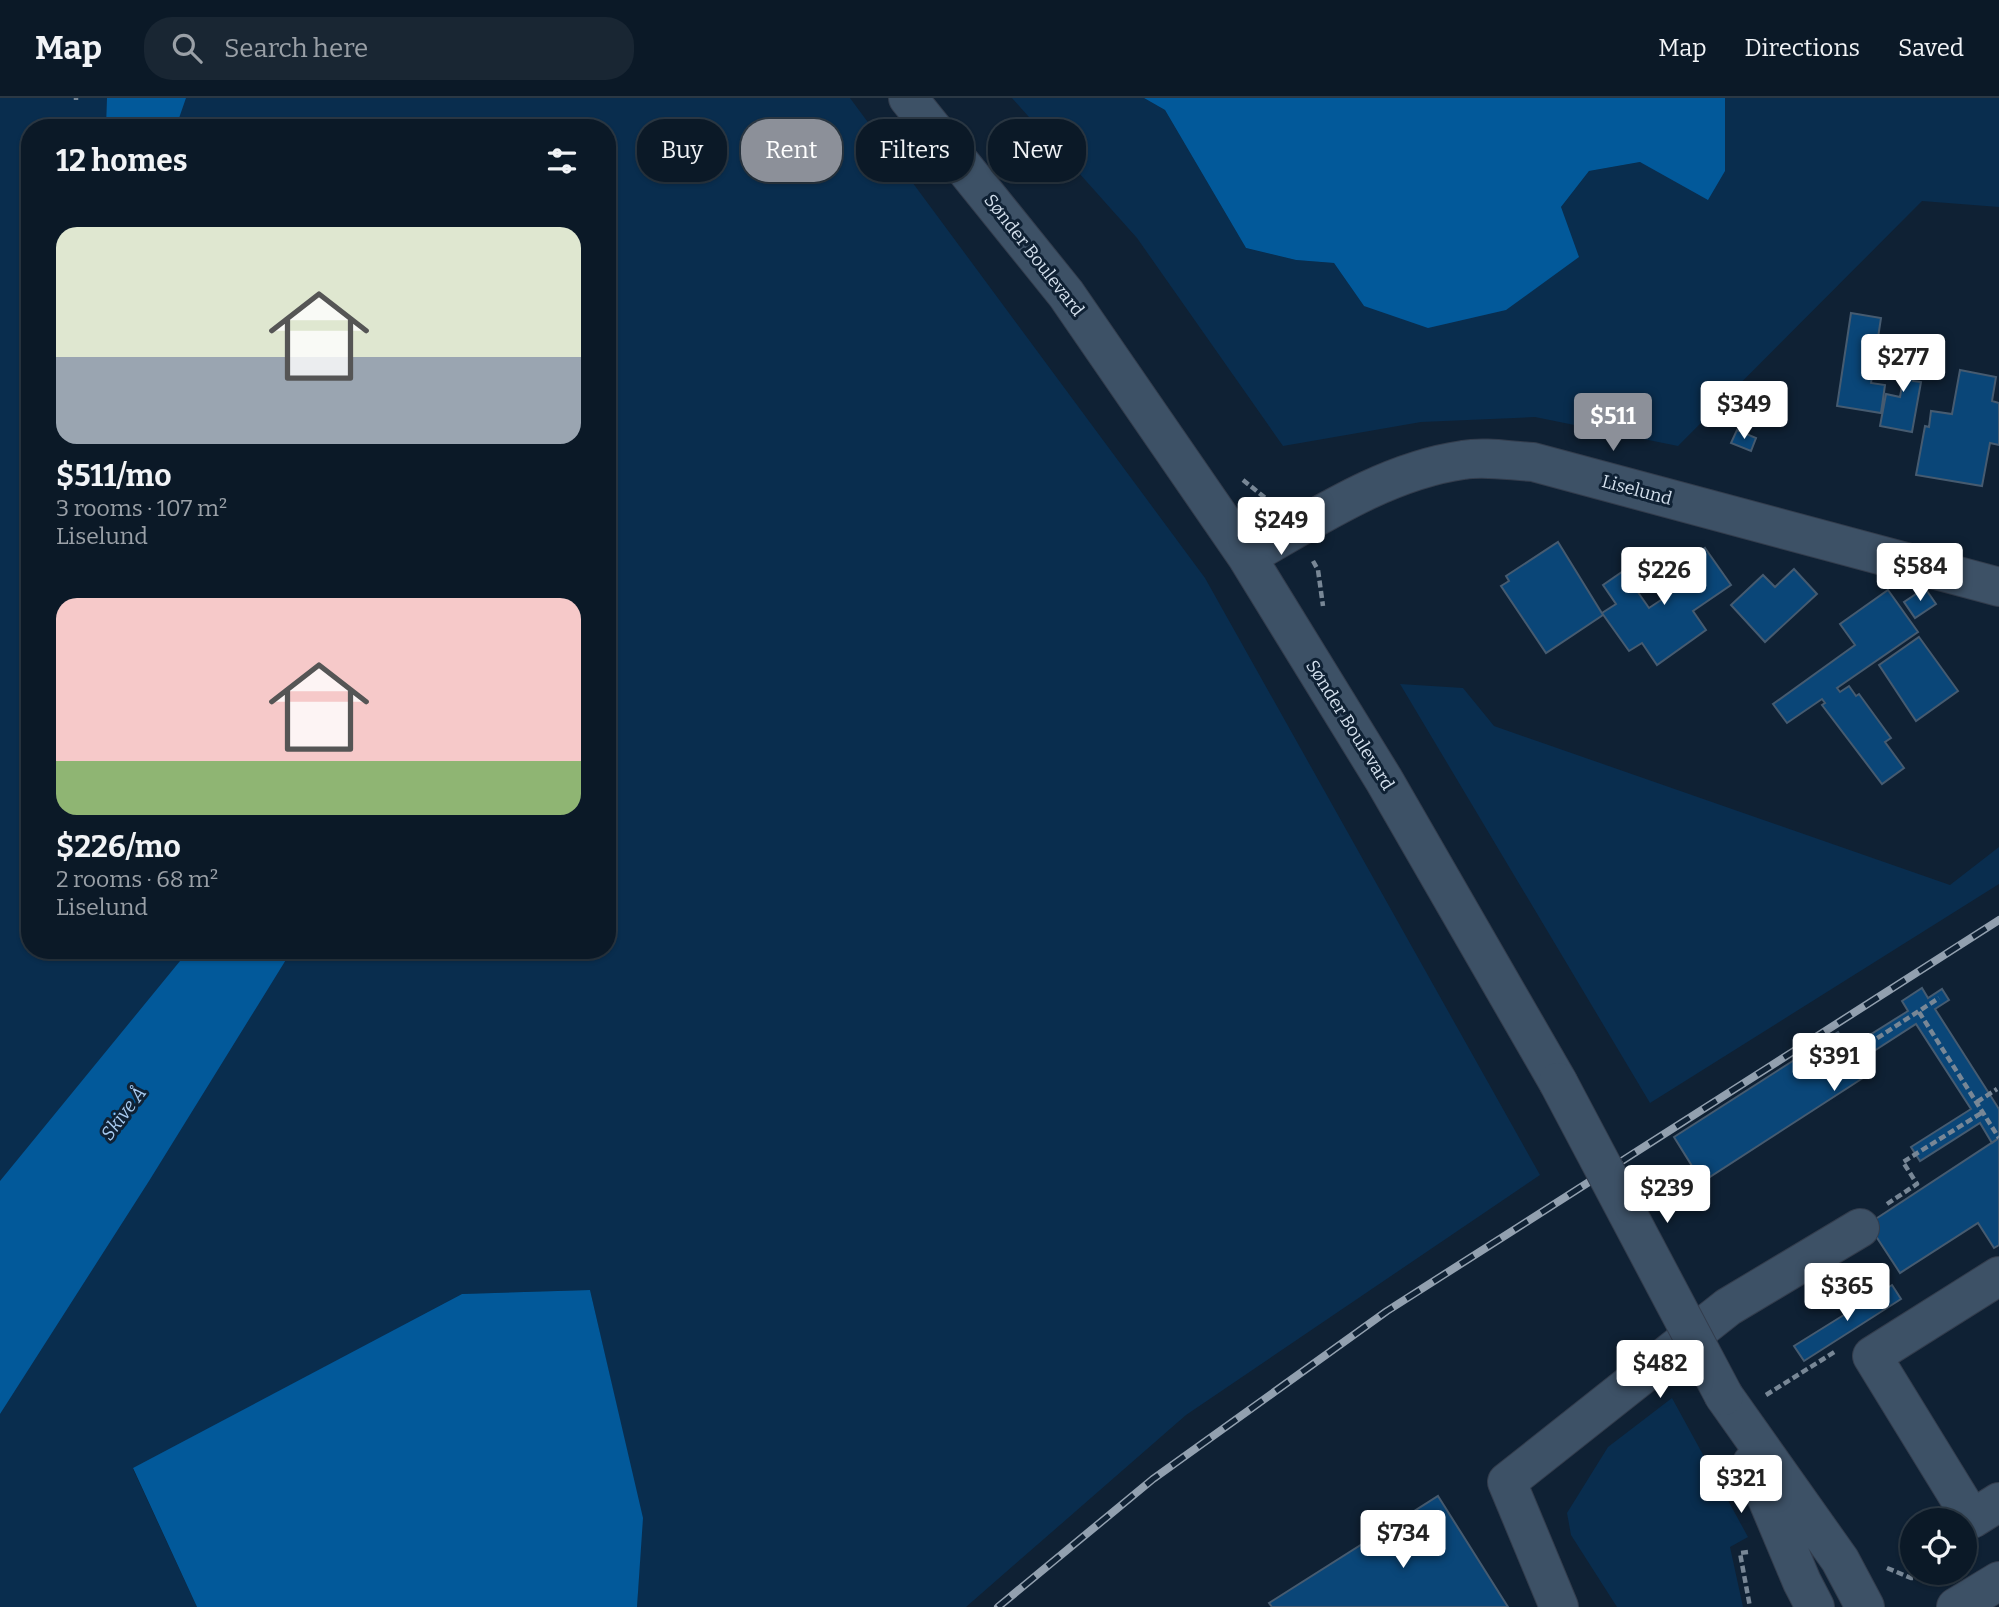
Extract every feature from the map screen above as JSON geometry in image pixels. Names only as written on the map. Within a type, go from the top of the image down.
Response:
[{"type":"street","name":"Sønder Boulevard","points":[[908,98],[1066,294],[1247,557],[1384,780],[1558,1082],[1724,1396],[1815,1607]]},
{"type":"street","name":"Liselund","points":[[1247,557],[1408,472],[1465,459],[1534,463],[1999,587]]},
{"type":"street","points":[[1559,1607],[1507,1482],[1728,1307],[1869,1219]]},
{"type":"street","points":[[1999,1276],[1872,1356],[1972,1519],[1999,1502]]},
{"type":"street","name":"Sønder Boulevard","points":[[1724,1396],[1840,1560],[1866,1607]]},
{"type":"street","points":[[1956,1607],[1999,1581]]},
{"type":"path","points":[[1842,1060],[1939,998]]},
{"type":"path","points":[[1917,1013],[1999,1138]]},
{"type":"path","points":[[1977,1102],[1997,1089]]},
{"type":"path","points":[[1869,1219],[1917,1184],[1903,1162],[1981,1114]]},
{"type":"path","points":[[1740,1553],[1750,1607]]},
{"type":"shaded area","points":[[0,98],[850,98],[866,119],[856,119],[856,182],[912,182],[1205,578],[1540,1175],[1186,1415],[966,1607],[637,1607],[642,1518],[590,1290],[462,1294],[133,1469],[197,1607],[0,1607]]},
{"type":"shaded area","points":[[1012,98],[1144,98],[1165,110],[1246,248],[1296,260],[1334,263],[1364,306],[1561,207],[1589,171],[1640,162],[1725,171],[1725,98],[1999,98],[1999,207],[1922,201],[1678,446],[1535,417],[1421,422],[1283,446],[1137,238],[1086,181],[1086,119],[1031,119]]},
{"type":"shaded area","points":[[1400,684],[1463,688],[1494,726],[1950,885],[1999,847],[1999,884],[1650,1103]]},
{"type":"shaded area","points":[[1672,1398],[1748,1537],[1730,1547],[1743,1607],[1617,1607],[1571,1535],[1567,1513],[1608,1447]]},
{"type":"water","points":[[107,98],[186,98],[179,119],[106,119]]},
{"type":"water","points":[[1144,98],[1725,98],[1725,171],[1708,200],[1640,162],[1589,171],[1561,207],[1579,257],[1506,310],[1428,328],[1364,306],[1334,263],[1296,260],[1246,248],[1165,110]]},
{"type":"water","name":"Skive Å","points":[[182,959],[286,959],[0,1414],[0,1181]]},
{"type":"water","points":[[590,1290],[643,1518],[637,1607],[197,1607],[133,1468],[462,1294]]},
{"type":"building","points":[[1851,313],[1881,318],[1871,383],[1885,385],[1881,413],[1837,406]]},
{"type":"building","points":[[1901,346],[1919,350],[1913,381],[1921,382],[1912,432],[1880,426],[1886,394],[1900,397],[1903,380],[1895,379]]},
{"type":"building","points":[[1960,370],[1996,377],[1992,401],[1999,403],[1999,445],[1990,443],[1982,486],[1916,475],[1925,426],[1929,427],[1931,411],[1952,414]]},
{"type":"building","points":[[1737,430],[1756,438],[1751,451],[1731,443]]},
{"type":"building","points":[[1558,542],[1603,615],[1546,653],[1501,586],[1509,581],[1506,576]]},
{"type":"building","points":[[1705,548],[1731,585],[1693,611],[1706,630],[1657,665],[1642,643],[1629,651],[1602,613],[1616,604],[1603,585],[1635,563],[1647,580],[1635,588],[1649,608],[1676,590],[1666,575]]},
{"type":"building","points":[[1794,569],[1817,594],[1765,642],[1731,605],[1763,575],[1775,587]]},
{"type":"building","points":[[1925,588],[1936,604],[1915,618],[1904,602]]},
{"type":"building","points":[[1888,590],[1918,632],[1837,688],[1840,692],[1849,686],[1856,696],[1859,694],[1891,738],[1885,742],[1904,768],[1882,784],[1822,705],[1825,703],[1822,699],[1787,723],[1773,704],[1855,645],[1840,624]]},
{"type":"building","points":[[1919,637],[1958,691],[1916,721],[1879,665]]},
{"type":"building","points":[[1922,988],[1928,998],[1942,989],[1949,1000],[1935,1009],[1999,1109],[1999,1138],[1992,1143],[1980,1123],[1920,1161],[1911,1147],[1971,1109],[1916,1024],[1857,1062],[1866,1076],[1702,1182],[1674,1137],[1838,1032],[1849,1048],[1908,1011],[1902,1001]]},
{"type":"building","points":[[1999,1138],[1999,1245],[1994,1248],[1978,1223],[1900,1273],[1868,1224]]},
{"type":"building","points":[[1892,1285],[1901,1299],[1804,1361],[1794,1346]]},
{"type":"building","points":[[1438,1496],[1508,1607],[1272,1607],[1269,1603]]},
{"type":"railway","points":[[998,1607],[1153,1479],[1387,1311],[1999,920]]}]
